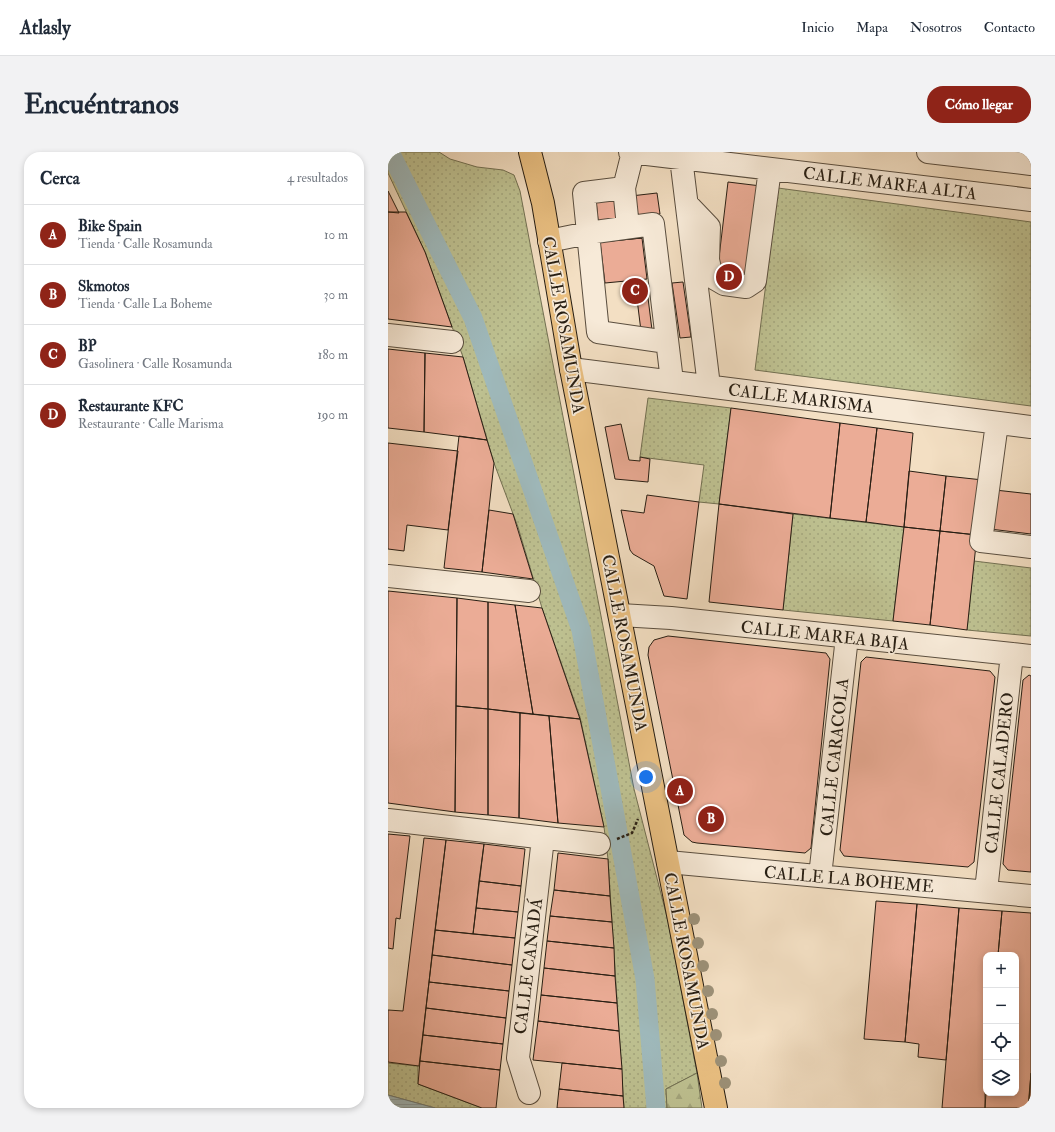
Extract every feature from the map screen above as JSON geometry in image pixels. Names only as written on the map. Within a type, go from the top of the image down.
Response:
[{"type":"main road","name":"CALLE ROSAMUNDA","points":[[520,152],[537,177]]},
{"type":"main road","name":"CALLE ROSAMUNDA","points":[[530,152],[537,177],[571,368],[716,1108]]},
{"type":"street","name":"CALLE MAREA ALTA","points":[[630,152],[1031,200]]},
{"type":"street","points":[[628,228],[624,188],[633,152]]},
{"type":"street","points":[[928,152],[1031,164]]},
{"type":"street","points":[[681,158],[709,386]]},
{"type":"street","points":[[687,204],[709,228],[708,260],[712,277],[724,284],[746,287],[755,281],[770,169]]},
{"type":"street","points":[[624,188],[584,193],[598,332],[667,342]]},
{"type":"street","points":[[549,241],[588,233],[653,224],[672,381]]},
{"type":"street","points":[[388,335],[452,342]]},
{"type":"street","name":"CALLE MARISMA","points":[[571,368],[1031,427]]},
{"type":"street","points":[[998,423],[981,541],[1031,547]]},
{"type":"street","points":[[388,576],[529,591]]},
{"type":"street","name":"CALLE MAREA BAJA","points":[[620,615],[671,618],[1021,655]]},
{"type":"street","name":"CALLE CARACOLA","points":[[820,876],[847,637]]},
{"type":"street","name":"CALLE CALADERO","points":[[986,892],[1021,655]]},
{"type":"street","points":[[388,820],[599,844]]},
{"type":"street","name":"CALLE CANADÁ","points":[[529,1093],[518,1058],[543,838]]},
{"type":"street","name":"CALLE LA BOHEME","points":[[668,862],[1031,896]]},
{"type":"path","points":[[599,844],[632,833],[638,821],[641,806],[656,803]]},
{"type":"green space","points":[[388,152],[439,152],[450,159],[477,167],[503,170],[514,175],[520,191],[634,789],[668,921],[697,1073],[666,1089],[667,1108],[624,1108],[608,859],[604,827],[580,717],[542,608],[518,527],[494,463],[463,357],[425,252],[388,173]]},
{"type":"green space","points":[[778,188],[1031,222],[1031,406],[755,370]]},
{"type":"green space","points":[[648,398],[731,408],[719,504],[699,502],[704,465],[640,457]]},
{"type":"green space","points":[[793,514],[904,527],[893,621],[783,610]]},
{"type":"green space","points":[[974,561],[1031,568],[1031,636],[967,630]]},
{"type":"green space","points":[[388,1063],[418,1066],[418,1084],[482,1108],[435,1108],[388,1095]]},
{"type":"green space","points":[[697,1073],[702,1108],[667,1108],[666,1089]]},
{"type":"water","points":[[388,1095],[435,1108],[388,1108]]},
{"type":"building","points":[[728,182],[761,186],[749,280],[723,276],[724,266],[718,266]]},
{"type":"building","points":[[388,191],[399,213],[388,212]]},
{"type":"building","points":[[657,193],[660,214],[640,216],[642,238],[600,242],[596,200]]},
{"type":"building","points":[[388,212],[406,212],[425,252],[452,327],[388,319]]},
{"type":"building","points":[[642,238],[647,279],[605,283],[600,242]]},
{"type":"building","points":[[683,282],[691,337],[680,338],[672,283]]},
{"type":"building","points":[[647,290],[652,330],[641,331],[636,291]]},
{"type":"building","points":[[388,349],[425,353],[424,432],[388,428]]},
{"type":"building","points":[[425,353],[463,357],[487,440],[424,432]]},
{"type":"building","points":[[731,408],[840,423],[830,518],[719,504]]},
{"type":"building","points":[[840,423],[877,428],[866,522],[830,518]]},
{"type":"building","points":[[621,424],[629,460],[640,461],[640,457],[650,459],[648,482],[615,479],[605,427]]},
{"type":"building","points":[[877,428],[913,433],[904,527],[866,522]]},
{"type":"building","points":[[459,436],[487,440],[494,463],[482,572],[444,568]]},
{"type":"building","points":[[388,443],[458,451],[448,530],[407,525],[404,551],[388,549]]},
{"type":"building","points":[[909,471],[946,476],[940,531],[904,527]]},
{"type":"building","points":[[946,476],[983,480],[977,535],[940,531]]},
{"type":"building","points":[[995,490],[1031,494],[1031,534],[990,529]]},
{"type":"building","points":[[647,495],[699,502],[687,599],[664,596],[654,566],[633,554],[630,550],[621,510],[644,513]]},
{"type":"building","points":[[719,504],[793,514],[783,610],[709,602]]},
{"type":"building","points":[[489,510],[513,514],[533,579],[482,572]]},
{"type":"building","points":[[904,527],[940,531],[930,625],[893,621]]},
{"type":"building","points":[[940,531],[977,535],[967,630],[930,625]]},
{"type":"building","points":[[388,591],[457,598],[455,812],[388,803]]},
{"type":"building","points":[[457,598],[488,602],[488,709],[456,706]]},
{"type":"building","points":[[488,602],[515,605],[533,714],[488,709]]},
{"type":"building","points":[[515,605],[542,608],[580,719],[533,714]]},
{"type":"building","points":[[668,636],[826,653],[830,659],[811,848],[805,853],[697,843],[692,842],[684,835],[648,655],[649,647],[654,640]]},
{"type":"building","points":[[866,657],[990,671],[995,677],[974,862],[968,867],[844,856],[840,850],[861,662]]},
{"type":"building","points":[[1029,675],[1031,676],[1031,872],[1008,870],[1003,864],[1023,680]]},
{"type":"building","points":[[456,706],[488,709],[488,815],[455,812]]},
{"type":"building","points":[[488,709],[520,713],[519,818],[488,815]]},
{"type":"building","points":[[520,713],[549,716],[558,823],[519,818]]},
{"type":"building","points":[[549,716],[580,719],[604,827],[558,823]]},
{"type":"building","points":[[388,834],[410,836],[400,919],[396,918],[393,949],[388,948]]},
{"type":"building","points":[[424,838],[446,840],[419,1066],[388,1062],[388,1010],[403,1011]]},
{"type":"building","points":[[446,840],[484,844],[473,934],[435,930]]},
{"type":"building","points":[[484,844],[525,849],[521,886],[479,881]]},
{"type":"building","points":[[558,853],[608,859],[610,896],[554,890]]},
{"type":"building","points":[[479,881],[521,886],[518,912],[476,908]]},
{"type":"building","points":[[554,890],[610,896],[612,922],[550,916]]},
{"type":"building","points":[[876,901],[917,904],[905,1042],[864,1039]]},
{"type":"building","points":[[917,904],[959,908],[946,1060],[918,1057],[919,1044],[905,1042]]},
{"type":"building","points":[[476,908],[518,912],[515,938],[473,934]]},
{"type":"building","points":[[959,908],[1002,911],[998,952],[983,952],[983,1096],[985,1096],[985,1108],[942,1108]]},
{"type":"building","points":[[1002,911],[1031,913],[1031,1073],[1028,1108],[985,1108],[986,1096],[1019,1096],[1019,952],[998,952]]},
{"type":"building","points":[[550,916],[612,922],[614,948],[547,941]]},
{"type":"building","points":[[435,930],[515,938],[512,965],[432,955]]},
{"type":"building","points":[[547,941],[614,948],[615,976],[544,968]]},
{"type":"building","points":[[432,955],[512,965],[509,991],[429,982]]},
{"type":"building","points":[[544,968],[615,976],[617,1003],[541,995]]},
{"type":"building","points":[[429,982],[509,991],[506,1018],[426,1008]]},
{"type":"building","points":[[541,995],[617,1003],[619,1031],[538,1021]]},
{"type":"building","points":[[426,1008],[506,1018],[503,1044],[423,1035]]},
{"type":"building","points":[[538,1021],[619,1031],[622,1069],[533,1060]]},
{"type":"building","points":[[423,1035],[503,1044],[500,1070],[420,1061]]},
{"type":"building","points":[[420,1061],[500,1070],[496,1108],[482,1108],[418,1084]]},
{"type":"building","points":[[562,1063],[622,1069],[623,1096],[559,1089]]},
{"type":"building","points":[[1031,1073],[1031,1101],[1029,1101]]},
{"type":"building","points":[[559,1089],[623,1096],[624,1108],[557,1108]]},
{"type":"waterway","points":[[390,152],[473,318],[581,630],[645,979],[656,1108]]},
{"type":"place","name":"Restaurante KFC","points":[[729,277]]},
{"type":"place","name":"BP","points":[[635,291]]},
{"type":"place","name":"Bike Spain","points":[[680,791]]},
{"type":"place","name":"Skmotos","points":[[711,819]]}]
